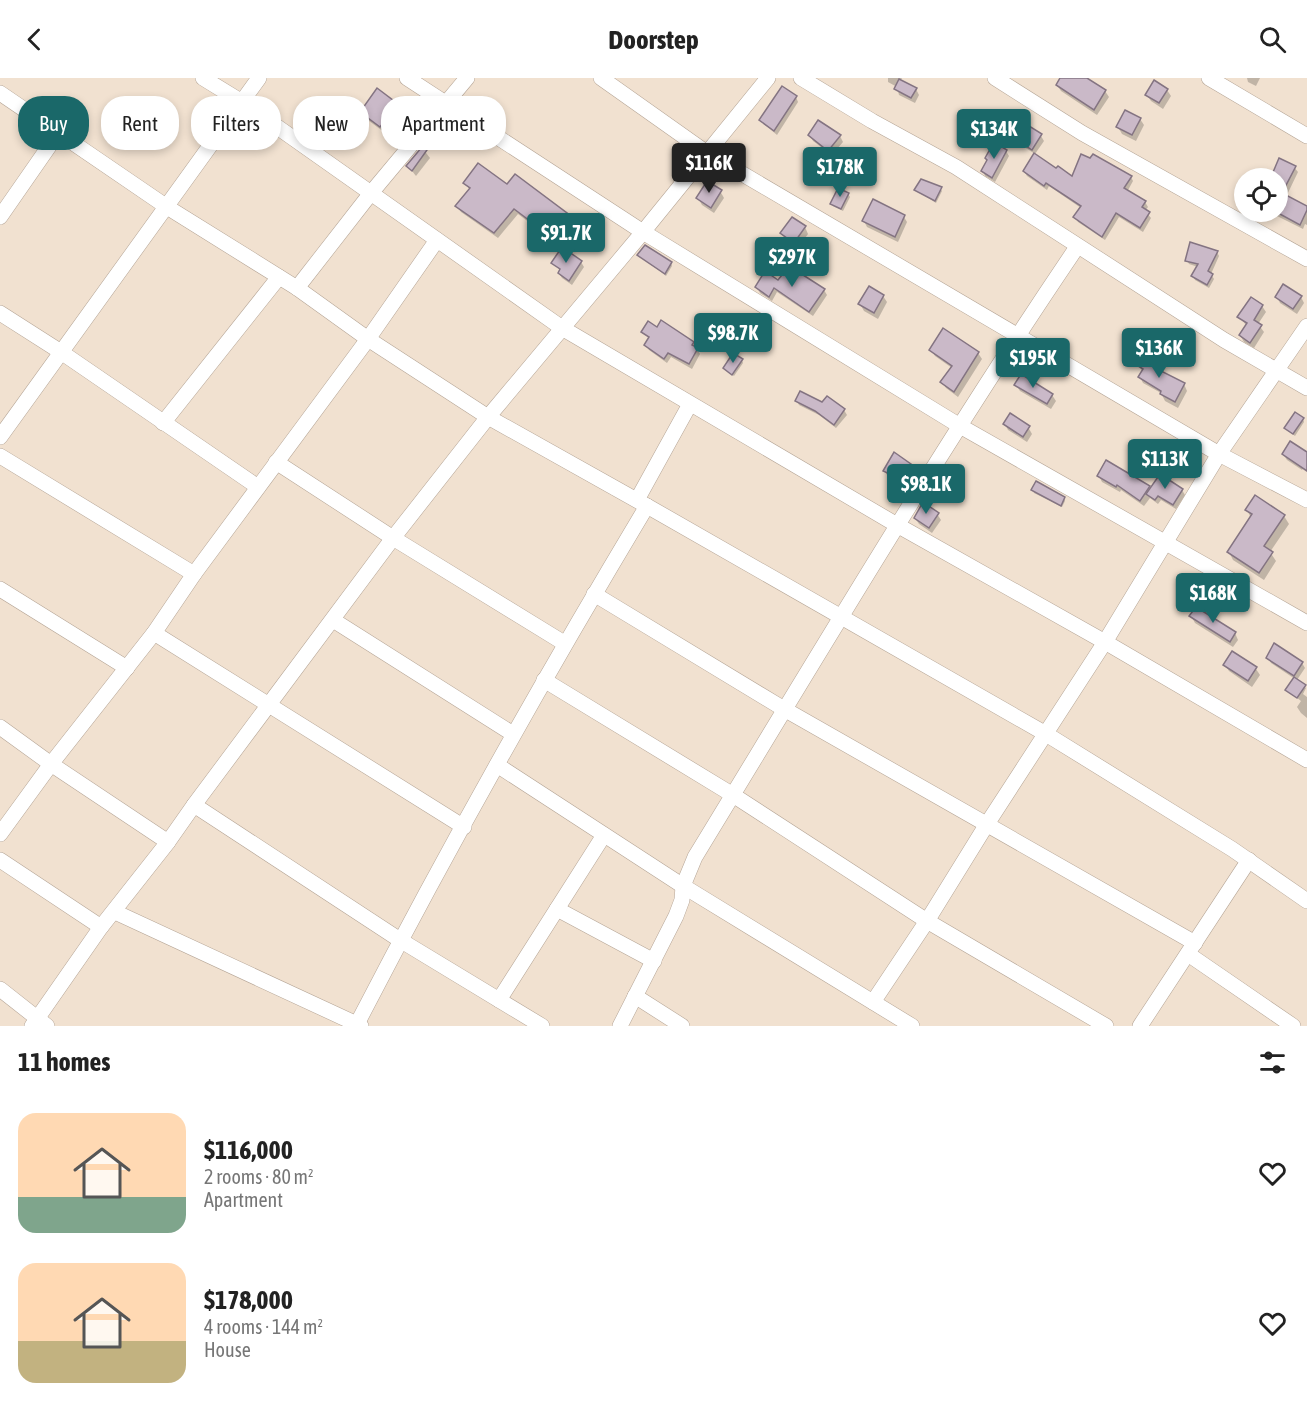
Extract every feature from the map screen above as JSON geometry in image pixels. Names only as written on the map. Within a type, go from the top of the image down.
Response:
[{"type":"street","points":[[203,78],[232,96]]},
{"type":"street","points":[[246,96],[259,78]]},
{"type":"street","points":[[407,78],[436,96]]},
{"type":"street","points":[[453,96],[467,78]]},
{"type":"street","points":[[601,78],[706,153],[1219,454],[1307,500]]},
{"type":"street","points":[[0,989],[38,1024],[101,927],[168,842],[393,538],[488,417],[768,78]]},
{"type":"street","points":[[801,78],[990,188],[1077,247],[1214,334],[1307,388]]},
{"type":"street","points":[[995,78],[1082,133],[1307,260]]},
{"type":"street","points":[[1209,78],[1307,136]]},
{"type":"street","points":[[0,93],[18,105]]},
{"type":"street","points":[[281,130],[562,328],[897,525],[1106,642],[1307,760]]},
{"type":"street","points":[[506,142],[643,232],[960,426],[1307,622]]},
{"type":"street","points":[[0,217],[47,150]]},
{"type":"street","points":[[85,150],[167,207],[297,288],[368,339],[488,417],[1046,734],[1249,860],[1307,901]]},
{"type":"street","points":[[0,437],[208,150]]},
{"type":"street","points":[[297,288],[407,150]]},
{"type":"street","points":[[0,834],[51,764],[154,633],[194,574],[368,339],[437,240]]},
{"type":"street","points":[[620,1026],[676,916],[682,900],[683,886],[695,857],[897,525],[1016,336],[1077,247]]},
{"type":"street","points":[[163,423],[279,277]]},
{"type":"street","points":[[0,313],[258,487]]},
{"type":"street","points":[[873,1002],[1106,642],[1219,454],[1307,326]]},
{"type":"street","points":[[115,912],[358,1025],[400,940],[564,643],[594,594],[642,503],[690,404]]},
{"type":"street","points":[[0,456],[194,574]]},
{"type":"street","points":[[276,462],[393,538],[564,643]]},
{"type":"street","points":[[0,589],[127,668]]},
{"type":"street","points":[[594,594],[784,709],[987,824],[1192,949],[1293,1026]]},
{"type":"street","points":[[333,620],[513,734]]},
{"type":"street","points":[[154,633],[464,827]]},
{"type":"street","points":[[544,680],[733,795],[927,921],[1106,1026]]},
{"type":"street","points":[[0,727],[168,842]]},
{"type":"street","points":[[497,765],[683,886],[912,1026]]},
{"type":"street","points":[[194,805],[400,940],[542,1026]]},
{"type":"street","points":[[499,1000],[604,835]]},
{"type":"street","points":[[0,860],[101,927]]},
{"type":"street","points":[[1140,1026],[1249,860]]},
{"type":"street","points":[[557,909],[654,961]]},
{"type":"street","points":[[635,996],[682,1026]]},
{"type":"building","points":[[1060,78],[1087,78],[1106,90],[1094,110],[1056,85]]},
{"type":"building","points":[[899,79],[917,88],[911,98],[894,89]]},
{"type":"building","points":[[1154,80],[1168,89],[1159,103],[1145,95]]},
{"type":"building","points":[[782,86],[797,96],[774,131],[759,120]]},
{"type":"building","points":[[377,88],[388,96],[381,96],[380,127],[369,119],[369,99]]},
{"type":"building","points":[[1125,110],[1141,118],[1132,135],[1116,127]]},
{"type":"building","points":[[818,120],[841,135],[828,151],[808,135]]},
{"type":"building","points":[[1016,121],[1042,134],[1032,150],[1008,134]]},
{"type":"building","points":[[994,142],[1007,150],[992,178],[981,171]]},
{"type":"building","points":[[419,150],[427,150],[412,171],[406,166]]},
{"type":"building","points":[[1034,153],[1072,176],[1081,154],[1090,158],[1093,154],[1132,176],[1124,188],[1146,201],[1142,207],[1150,212],[1140,228],[1116,213],[1102,237],[1073,217],[1081,206],[1046,183],[1044,186],[1023,171]]},
{"type":"building","points":[[1279,158],[1296,166],[1288,181],[1288,168],[1275,168]]},
{"type":"building","points":[[478,163],[507,184],[515,174],[571,216],[554,239],[514,209],[494,233],[455,206],[470,188],[463,183]]},
{"type":"building","points":[[921,179],[942,187],[935,201],[914,190]]},
{"type":"building","points":[[707,181],[722,190],[711,208],[696,198]]},
{"type":"building","points":[[838,188],[849,193],[841,209],[830,204]]},
{"type":"building","points":[[1288,196],[1307,206],[1300,225],[1288,218]]},
{"type":"building","points":[[873,199],[905,215],[895,237],[862,221]]},
{"type":"building","points":[[792,217],[806,226],[794,243],[780,233]]},
{"type":"building","points":[[1190,242],[1218,251],[1208,271],[1213,274],[1207,285],[1191,276],[1198,264],[1185,261]]},
{"type":"building","points":[[645,245],[672,262],[665,274],[637,255]]},
{"type":"building","points":[[562,247],[582,261],[569,281],[558,273],[560,269],[551,263]]},
{"type":"building","points":[[789,266],[825,289],[809,312],[774,288],[769,297],[755,287],[765,271],[778,280]]},
{"type":"building","points":[[1283,284],[1302,296],[1293,309],[1275,297]]},
{"type":"building","points":[[869,286],[884,295],[874,313],[858,304]]},
{"type":"building","points":[[1251,297],[1263,305],[1254,320],[1262,325],[1250,343],[1239,335],[1247,323],[1237,317]]},
{"type":"building","points":[[661,320],[694,342],[692,345],[698,348],[689,364],[668,353],[664,359],[644,345],[649,337],[641,332],[648,321],[657,327]]},
{"type":"building","points":[[943,328],[979,352],[954,392],[940,382],[952,366],[929,350]]},
{"type":"building","points":[[1130,345],[1140,350],[1135,361],[1125,357]]},
{"type":"building","points":[[733,353],[743,359],[732,375],[723,368]]},
{"type":"building","points":[[1141,354],[1162,366],[1159,370],[1185,383],[1175,402],[1138,377],[1143,369],[1135,364]]},
{"type":"building","points":[[1021,374],[1053,394],[1047,404],[1014,385]]},
{"type":"building","points":[[800,391],[822,402],[827,396],[845,409],[834,425],[815,411],[795,401]]},
{"type":"building","points":[[1295,412],[1304,418],[1293,434],[1284,428]]},
{"type":"building","points":[[1010,413],[1030,426],[1023,437],[1003,424]]},
{"type":"building","points":[[1290,441],[1307,452],[1307,471],[1282,454]]},
{"type":"building","points":[[894,452],[918,469],[909,483],[883,471]]},
{"type":"building","points":[[1106,460],[1150,486],[1140,501],[1117,485],[1116,487],[1097,476]]},
{"type":"building","points":[[1160,474],[1183,489],[1173,505],[1158,496],[1155,500],[1146,494]]},
{"type":"building","points":[[1036,481],[1065,497],[1061,506],[1031,490]]},
{"type":"building","points":[[1255,495],[1285,515],[1264,546],[1273,552],[1259,573],[1227,552],[1252,514],[1245,510]]},
{"type":"building","points":[[923,502],[939,513],[929,528],[914,518]]},
{"type":"building","points":[[1196,607],[1236,632],[1230,642],[1189,616]]},
{"type":"building","points":[[1274,643],[1303,662],[1294,676],[1266,658]]},
{"type":"building","points":[[1232,651],[1257,667],[1248,681],[1223,665]]},
{"type":"building","points":[[1294,677],[1306,685],[1297,698],[1285,690]]}]
